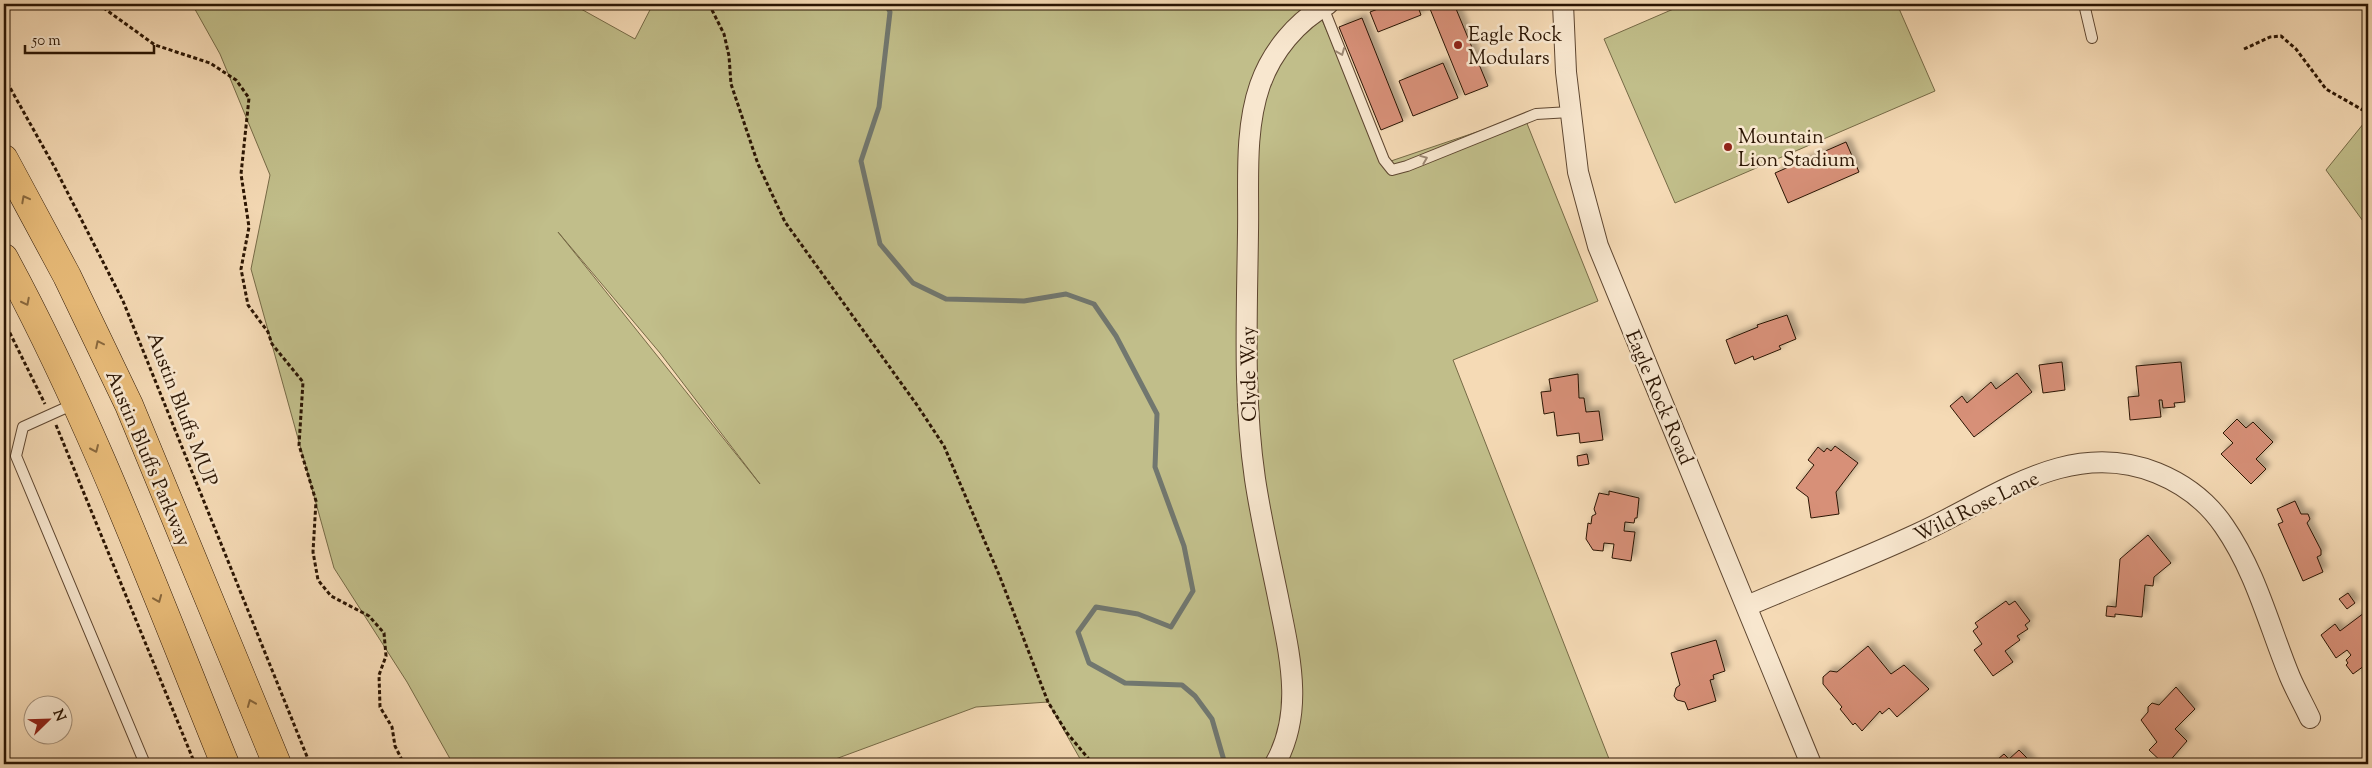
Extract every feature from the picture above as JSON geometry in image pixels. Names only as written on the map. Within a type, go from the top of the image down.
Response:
[{"type":"main road","name":"Austin Bluffs Parkway","points":[[4,159],[67,276],[129,405],[277,764]]},
{"type":"main road","points":[[4,258],[59,365],[225,764]]},
{"type":"main road","points":[[265,735],[272,764]]},
{"type":"street","name":"Clyde Way","points":[[1275,764],[1287,737],[1294,698],[1290,654],[1262,518],[1250,434],[1247,369],[1249,148],[1255,102],[1266,71],[1294,29],[1325,5]]},
{"type":"street","name":"Eagle Rock Road","points":[[1566,8],[1570,112],[1578,172],[1586,210],[1598,246],[1811,764]]},
{"type":"street","name":"Wild Rose Lane","points":[[1746,606],[1891,547],[2026,478],[2080,463],[2114,462],[2142,467],[2188,488],[2206,504],[2224,525],[2246,562],[2291,678],[2310,718]]},
{"type":"lane","points":[[2084,4],[2092,38]]},
{"type":"lane","points":[[1325,5],[1384,160],[1392,170],[1407,166],[1536,114],[1570,112]]},
{"type":"lane","points":[[75,403],[23,427],[16,456],[145,764]]},
{"type":"path","points":[[98,4],[156,46],[210,63],[236,80],[249,98],[241,174],[248,227],[241,269],[248,305],[268,332],[272,344],[303,382],[299,445],[316,501],[313,552],[318,580],[331,596],[369,616],[384,633],[386,656],[379,675],[380,707],[392,727],[395,746],[404,764]]},
{"type":"path","points":[[709,4],[724,34],[729,56],[731,84],[758,164],[785,222],[917,405],[944,446],[1000,577],[1048,702],[1067,733],[1093,764]]},
{"type":"path","points":[[2244,49],[2270,37],[2281,36],[2296,49],[2326,89],[2368,113]]},
{"type":"path","name":"Austin Bluffs MUP","points":[[4,77],[55,168],[124,301],[310,764]]},
{"type":"path","points":[[4,321],[63,439],[195,764]]},
{"type":"shaded area","points":[[192,4],[572,4],[635,39],[653,4],[1315,4],[1385,163],[1524,116],[1598,301],[1453,360],[1611,764],[1083,764],[1048,702],[976,707],[822,764],[453,764],[407,682],[334,568],[251,269],[270,175],[220,54]],"holes":[[[558,232],[660,353],[760,484]]]},
{"type":"shaded area","name":"Mountain Lion Stadium","points":[[1685,4],[1897,4],[1935,91],[1675,203],[1604,39]]},
{"type":"shaded area","points":[[2368,118],[2368,228],[2326,170]]},
{"type":"building","points":[[1391,4],[1417,4],[1421,15],[1378,32],[1370,12]]},
{"type":"building","name":"Eagle Rock Modulars","points":[[1428,4],[1454,4],[1488,86],[1465,95]]},
{"type":"building","points":[[1362,18],[1403,121],[1381,130],[1339,27]]},
{"type":"building","points":[[1443,63],[1458,98],[1413,116],[1399,81]]},
{"type":"building","points":[[1846,142],[1859,172],[1788,203],[1775,173]]},
{"type":"building","points":[[1787,315],[1796,339],[1779,346],[1781,349],[1754,360],[1753,356],[1735,364],[1726,340],[1758,327],[1757,325]]},
{"type":"building","points":[[2062,362],[2065,390],[2043,393],[2039,365]]},
{"type":"building","points":[[2181,362],[2185,402],[2174,403],[2175,407],[2163,408],[2162,400],[2159,400],[2161,417],[2130,420],[2128,397],[2139,396],[2136,366]]},
{"type":"building","points":[[2017,373],[2032,392],[1974,437],[1950,406],[1962,396],[1967,403],[1991,382],[1996,389]]},
{"type":"building","points":[[1578,374],[1579,398],[1584,398],[1586,412],[1599,411],[1603,440],[1580,443],[1579,433],[1557,436],[1554,412],[1544,414],[1541,392],[1551,391],[1549,379]]},
{"type":"building","points":[[2237,419],[2246,428],[2253,422],[2273,442],[2256,459],[2266,469],[2251,484],[2221,454],[2233,443],[2223,433]]},
{"type":"building","points":[[1835,446],[1858,463],[1836,492],[1839,514],[1811,518],[1808,497],[1796,488],[1814,465],[1808,460],[1818,447],[1824,452],[1827,448],[1831,451]]},
{"type":"building","points":[[1587,454],[1589,464],[1578,466],[1577,456]]},
{"type":"building","points":[[1609,491],[1639,498],[1637,518],[1635,518],[1634,523],[1625,522],[1624,531],[1635,532],[1631,561],[1612,558],[1614,544],[1604,543],[1603,551],[1593,550],[1586,539],[1588,523],[1591,524],[1592,516],[1596,514],[1594,509],[1599,493],[1609,495]]},
{"type":"building","points":[[2295,501],[2301,514],[2308,514],[2310,519],[2307,523],[2321,550],[2321,555],[2317,557],[2323,572],[2303,581],[2278,524],[2283,522],[2277,509]]},
{"type":"building","points":[[2148,535],[2171,563],[2154,577],[2153,586],[2145,585],[2142,617],[2115,614],[2115,617],[2106,616],[2107,606],[2116,607],[2120,559]]},
{"type":"building","points":[[2348,593],[2355,603],[2347,609],[2339,599]]},
{"type":"building","points":[[2006,601],[2009,605],[2015,601],[2030,621],[2025,625],[2028,629],[2017,636],[2020,640],[2005,651],[2013,662],[1993,676],[1974,650],[1982,644],[1973,631],[1978,627],[1975,623]]},
{"type":"building","points":[[2364,613],[2368,619],[2368,663],[2353,674],[2346,665],[2348,663],[2346,660],[2351,655],[2347,650],[2336,658],[2321,635],[2335,624],[2340,631]]},
{"type":"building","points":[[1716,640],[1725,671],[1713,675],[1714,679],[1710,680],[1716,701],[1688,710],[1685,702],[1677,700],[1674,696],[1676,688],[1680,685],[1671,653]]},
{"type":"building","points":[[1868,646],[1891,674],[1904,665],[1929,689],[1897,717],[1889,708],[1882,714],[1880,711],[1862,731],[1855,723],[1853,725],[1840,709],[1842,707],[1823,684],[1823,677],[1830,671],[1837,672]]},
{"type":"building","points":[[2176,687],[2195,709],[2175,729],[2187,741],[2167,764],[2164,764],[2149,750],[2157,742],[2141,720],[2148,712],[2148,707],[2152,703],[2159,705]]},
{"type":"building","points":[[2019,750],[2033,764],[1992,764],[2004,754],[2009,759]]},
{"type":"waterway","points":[[886,4],[890,12],[879,107],[861,161],[880,244],[913,283],[946,299],[1024,301],[1066,294],[1094,304],[1116,336],[1157,414],[1155,467],[1184,546],[1193,591],[1171,627],[1138,614],[1096,607],[1078,632],[1089,663],[1125,683],[1182,685],[1195,696],[1212,719],[1225,764]]},
{"type":"place","name":"Eagle Rock Modulars","points":[[1458,45]]},
{"type":"place","name":"Mountain Lion Stadium","points":[[1728,147]]}]
